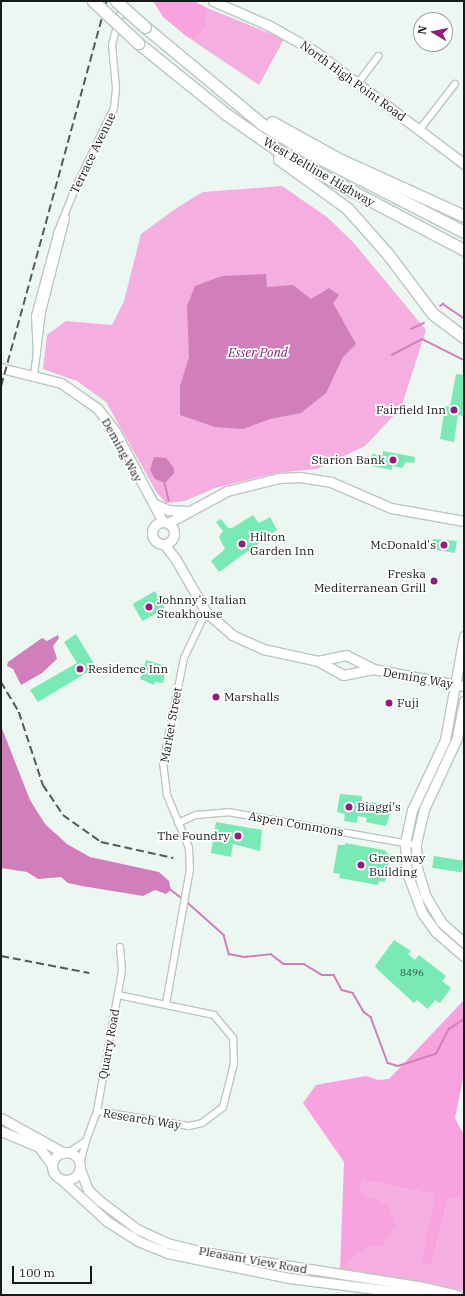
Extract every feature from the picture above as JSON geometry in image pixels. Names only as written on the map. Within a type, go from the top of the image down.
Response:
[{"type":"highway","name":"West Beltline Highway","points":[[93,1],[138,43],[241,125],[286,156],[352,193],[464,250]]},
{"type":"highway","name":"West Beltline Highway","points":[[116,1],[145,28],[253,118],[304,150],[464,232]]},
{"type":"highway","points":[[226,97],[339,159],[464,216]]},
{"type":"highway","points":[[241,125],[253,140],[347,208],[388,253],[430,309],[440,320],[464,337]]},
{"type":"highway","points":[[430,309],[464,333]]},
{"type":"street","name":"Terrace Avenue","points":[[34,375],[37,354],[35,316],[58,232],[114,108],[112,45],[124,1]]},
{"type":"street","name":"North High Point Road","points":[[213,1],[270,26],[316,52],[358,82],[464,164]]},
{"type":"street","points":[[358,82],[378,56]]},
{"type":"street","points":[[420,129],[455,84]]},
{"type":"street","name":"Deming Way","points":[[1,368],[34,375],[71,388],[97,408],[115,431],[150,501],[165,525],[153,539],[168,542],[175,558],[206,612],[247,644],[318,661],[346,676],[372,670]]},
{"type":"street","points":[[168,542],[165,525],[187,511],[227,491],[279,478],[300,476],[332,482],[391,508],[464,521]]},
{"type":"street","points":[[150,501],[168,510],[187,511]]},
{"type":"street","name":"Market Street","points":[[166,1004],[188,883],[189,848],[164,785],[163,763],[184,658],[206,612]]},
{"type":"street","points":[[464,636],[460,685],[445,740],[412,810],[405,844],[407,873],[417,902],[436,932],[464,956]]},
{"type":"street","name":"Deming Way","points":[[318,661],[346,655],[372,670],[460,685]]},
{"type":"street","points":[[464,701],[457,738],[424,809],[416,845],[417,868],[425,895],[441,922],[464,943]]},
{"type":"street","name":"Aspen Commons","points":[[178,823],[196,815],[228,812],[416,845]]},
{"type":"street","name":"Quarry Road","points":[[80,1167],[86,1140],[96,1111],[118,995],[123,964],[120,947]]},
{"type":"street","name":"Research Way","points":[[96,1111],[189,1126],[208,1120],[223,1107],[234,1064],[235,1045],[230,1033],[214,1016],[166,1004],[118,995]]},
{"type":"street","points":[[1,1118],[66,1153],[76,1156],[80,1167],[71,1179],[62,1180],[55,1174],[52,1165],[39,1147],[1,1131]]},
{"type":"street","points":[[52,1165],[56,1157],[66,1153],[86,1140]]},
{"type":"street","name":"Pleasant View Road","points":[[80,1167],[88,1190],[100,1202],[137,1229],[167,1243],[203,1252],[418,1286],[457,1295]]},
{"type":"street","name":"Pleasant View Road","points":[[62,1180],[108,1222],[166,1253],[289,1278],[424,1295]]},
{"type":"shaded area","points":[[153,1],[194,1],[207,8],[206,27],[196,40],[186,36],[163,17]]},
{"type":"shaded area","points":[[207,8],[284,39],[259,85],[186,36],[196,40],[206,27]]},
{"type":"shaded area","points":[[282,186],[327,217],[353,242],[426,330],[401,408],[365,446],[317,469],[276,473],[215,488],[185,501],[166,503],[157,493],[106,402],[77,381],[43,369],[47,335],[66,321],[112,325],[124,301],[141,234],[178,207],[203,192]]},
{"type":"shaded area","points":[[464,1000],[464,1074],[455,1118],[464,1135],[464,1203],[458,1198],[448,1198],[432,1265],[421,1264],[435,1195],[362,1180],[361,1193],[387,1203],[396,1224],[383,1246],[368,1245],[340,1270],[344,1162],[303,1103],[316,1085],[366,1076],[378,1080],[389,1079]]},
{"type":"shaded area","points":[[362,1180],[435,1195],[422,1264],[432,1265],[448,1198],[458,1198],[464,1203],[464,1291],[340,1270],[368,1244],[387,1203],[361,1193]]},
{"type":"water","name":"Esser Pond","points":[[266,274],[267,287],[293,285],[311,299],[329,288],[339,295],[333,303],[356,344],[343,357],[326,393],[301,413],[270,419],[243,429],[215,427],[180,415],[180,386],[189,357],[187,306],[195,286],[222,276]]},
{"type":"water","points":[[154,457],[166,458],[174,468],[174,473],[165,483],[155,479],[150,470]]},
{"type":"water","points":[[58,635],[59,638],[53,646],[57,659],[42,673],[21,685],[13,669],[7,666],[8,662],[42,638],[47,641]]},
{"type":"water","points":[[1,726],[30,800],[45,824],[67,844],[90,857],[159,872],[169,881],[171,890],[166,894],[155,890],[143,896],[68,883],[61,877],[38,879],[27,872],[1,868]]},
{"type":"building","name":"Fairfield Inn","points":[[456,374],[464,375],[464,416],[458,415],[454,442],[440,439],[445,406],[450,407]]},
{"type":"building","name":"Starion Bank","points":[[383,451],[415,457],[414,463],[406,462],[402,468],[392,466],[392,470],[371,466],[372,454],[383,455]]},
{"type":"building","name":"Hilton Garden Inn","points":[[253,515],[259,523],[270,517],[277,530],[219,572],[211,561],[225,549],[219,537],[223,531],[216,522],[221,519],[228,528],[232,528]]},
{"type":"building","name":"McDonald's","points":[[433,539],[457,541],[455,553],[431,549]]},
{"type":"building","name":"Johnny's Italian Steakhouse","points":[[155,591],[165,608],[142,621],[132,604]]},
{"type":"building","name":"Residence Inn","points":[[76,634],[96,667],[38,702],[30,690],[77,663],[64,642]]},
{"type":"building","points":[[146,660],[166,666],[163,683],[155,682],[154,685],[140,679]]},
{"type":"building","points":[[340,794],[362,796],[362,802],[391,804],[388,822],[385,826],[366,822],[367,818],[358,816],[357,823],[344,821],[345,814],[337,812]]},
{"type":"building","name":"The Foundry","points":[[216,822],[262,830],[260,851],[233,844],[231,857],[211,853]]},
{"type":"building","name":"Greenway Building","points":[[345,843],[384,850],[390,855],[385,882],[379,881],[378,885],[339,878],[340,874],[333,873],[338,845],[345,845]]},
{"type":"building","points":[[434,856],[464,861],[462,873],[432,868]]},
{"type":"building","points":[[394,940],[411,951],[408,954],[415,960],[419,955],[446,976],[442,981],[451,988],[440,1003],[435,1000],[428,1009],[417,1000],[414,1003],[375,966]]},
{"type":"waterway","points":[[440,306],[443,304],[464,318]]},
{"type":"waterway","points":[[411,329],[424,323]]},
{"type":"waterway","points":[[392,355],[422,339],[462,359]]},
{"type":"waterway","points":[[165,483],[169,501]]},
{"type":"waterway","points":[[170,889],[183,899]]},
{"type":"waterway","points":[[186,901],[224,935],[229,954],[244,957],[271,954],[284,964],[304,964],[322,975],[334,975],[342,990],[353,993],[364,1012],[371,1017],[388,1063],[398,1066],[436,1054],[449,1029],[464,1019]]},
{"type":"railway","points":[[1,386],[106,1]]},
{"type":"railway","points":[[1,682],[19,712],[43,785],[63,815],[101,842],[173,858]]},
{"type":"railway","points":[[1,956],[89,973]]},
{"type":"place","name":"Fairfield Inn","points":[[454,410]]},
{"type":"place","name":"Starion Bank","points":[[393,460]]},
{"type":"place","name":"Hilton Garden Inn","points":[[242,544]]},
{"type":"place","name":"McDonald's","points":[[444,545]]},
{"type":"place","name":"Freska Mediterranean Grill","points":[[434,581]]},
{"type":"place","name":"Johnny's Italian Steakhouse","points":[[149,607]]},
{"type":"place","name":"Residence Inn","points":[[80,669]]},
{"type":"place","name":"Marshalls","points":[[216,697]]},
{"type":"place","name":"Fuji","points":[[389,703]]},
{"type":"place","name":"Biaggi's","points":[[349,807]]},
{"type":"place","name":"The Foundry","points":[[238,836]]},
{"type":"place","name":"Greenway Building","points":[[361,865]]}]
